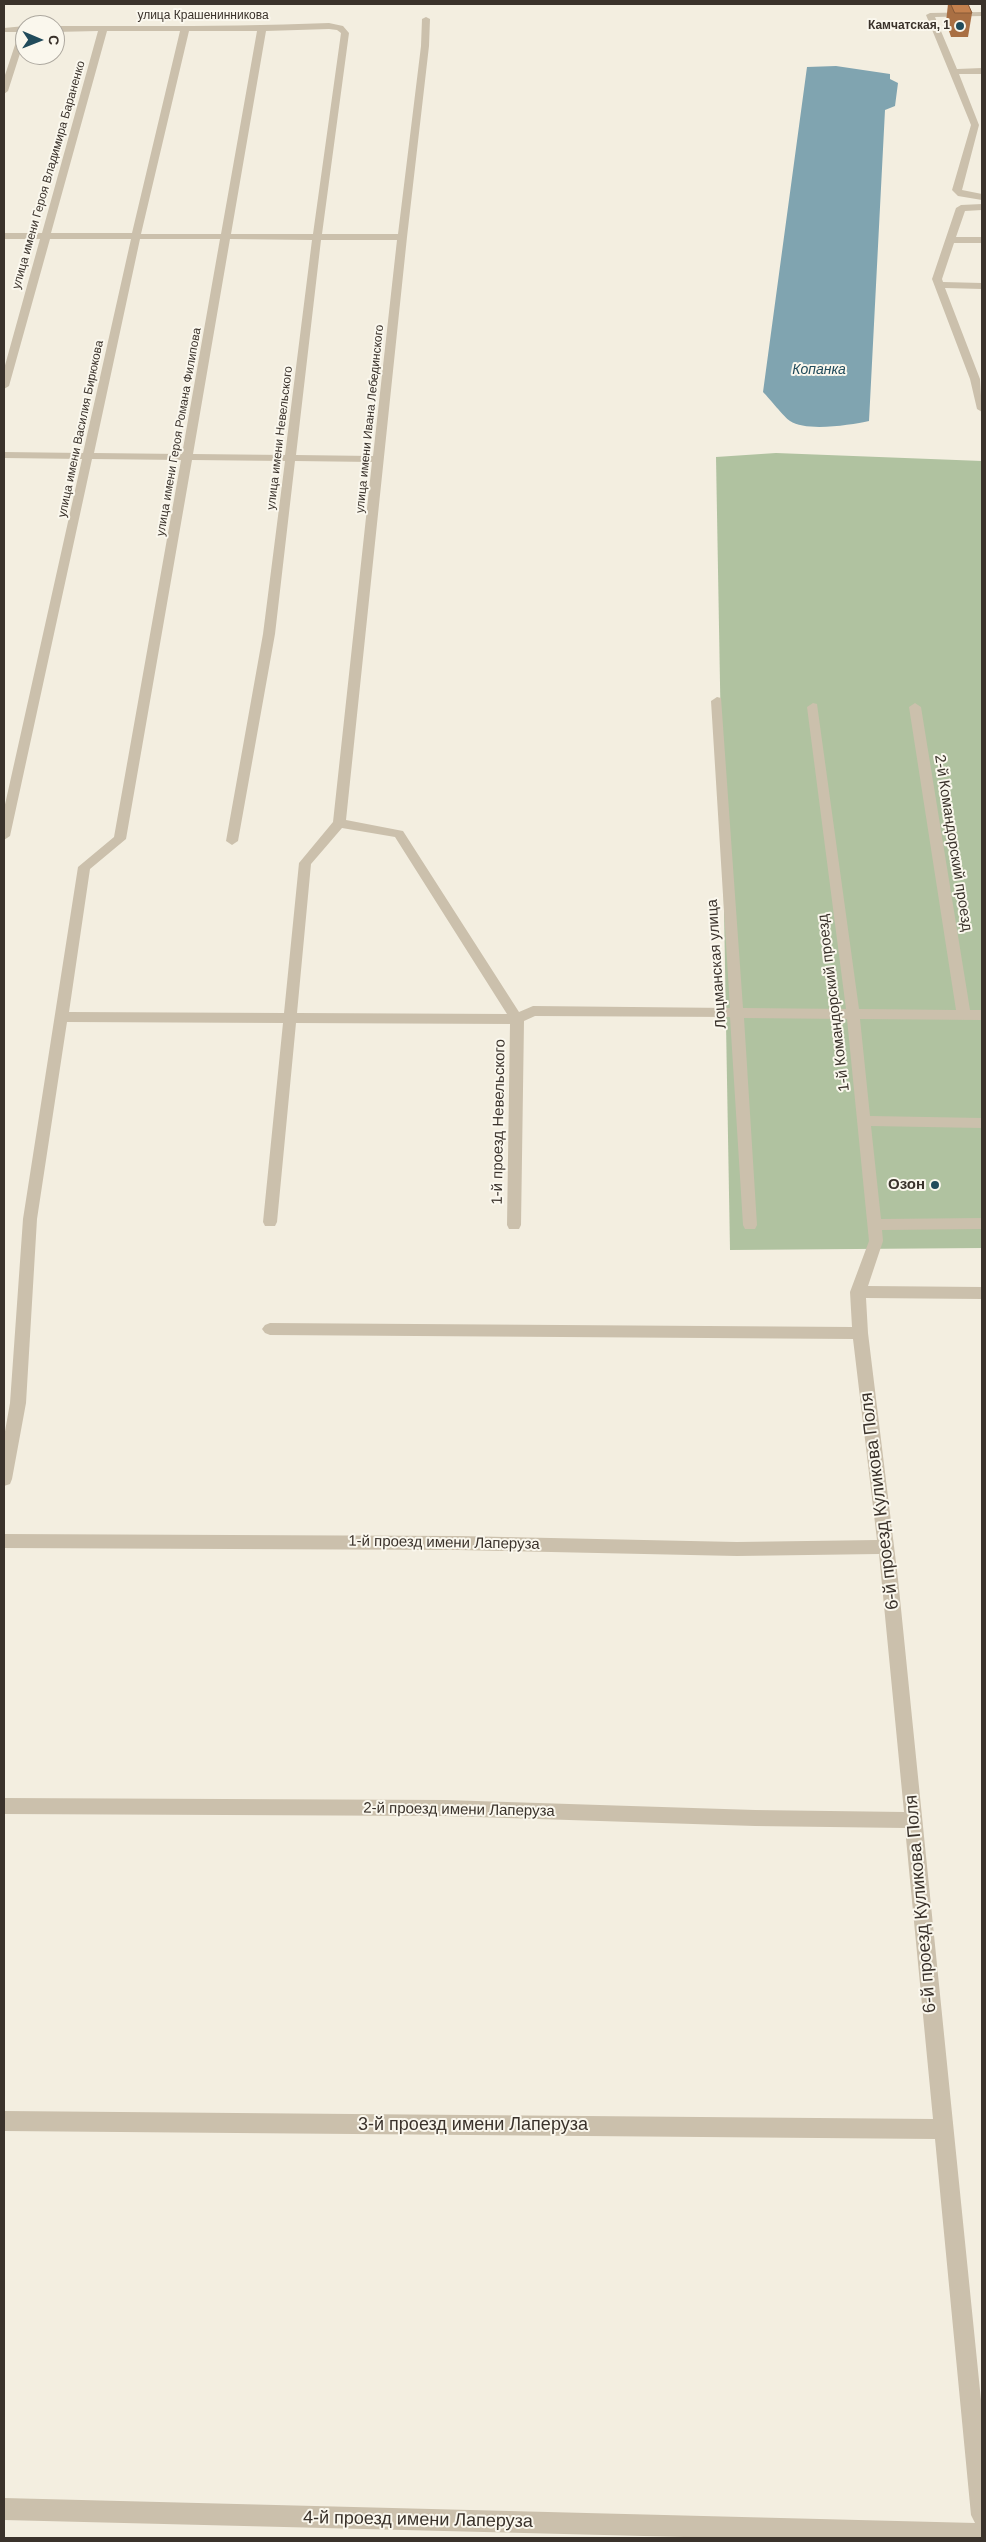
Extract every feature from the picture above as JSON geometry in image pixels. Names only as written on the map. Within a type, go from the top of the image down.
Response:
[{"type":"street","points":[[982,14],[930,15],[979,125],[957,190],[961,194],[982,197]]},
{"type":"street","name":"улица имени Ивана Лебединского","points":[[339,823],[402,237],[425,46],[426,18]]},
{"type":"street","name":"улица Крашенинникова","points":[[65,29],[262,29],[329,26],[340,28],[345,36]]},
{"type":"street","name":"улица имени Василия Бирюкова","points":[[4,836],[136,236],[185,28]]},
{"type":"street","name":"улица имени Героя Владимира Бараненко","points":[[4,386],[44,236],[104,29]]},
{"type":"street","name":"улица имени Героя Романа Филипова","points":[[62,1017],[84,867],[120,839],[262,29]]},
{"type":"street","name":"улица имени Невельского","points":[[232,841],[269,634],[317,237],[345,36]]},
{"type":"street","points":[[4,91],[15,57]]},
{"type":"street","points":[[954,72],[982,71]]},
{"type":"street","points":[[982,207],[961,208],[937,279],[979,379],[982,409]]},
{"type":"street","points":[[4,236],[402,237]]},
{"type":"street","points":[[951,240],[982,240]]},
{"type":"street","points":[[940,285],[982,286]]},
{"type":"street","points":[[4,455],[379,458]]},
{"type":"street","name":"Лоцманская улица","points":[[717,701],[750,1225]]},
{"type":"street","name":"1-й Командорский проезд","points":[[813,707],[853,1014],[875,1225],[876,1241],[858,1292]]},
{"type":"street","name":"2-й Командорский проезд","points":[[915,707],[964,1015]]},
{"type":"street","points":[[270,1222],[305,863],[339,823],[399,834],[517,1018]]},
{"type":"street","points":[[4,1479],[18,1403],[30,1219],[62,1017],[290,1016],[517,1018],[533,1011],[982,1015]]},
{"type":"street","name":"1-й проезд Невельского","points":[[514,1226],[517,1018]]},
{"type":"street","points":[[864,1121],[982,1122]]},
{"type":"street","points":[[875,1225],[982,1224]]},
{"type":"street","points":[[858,1292],[982,1293]]},
{"type":"street","name":"6-й проезд Куликова Поля","points":[[858,1292],[860,1332],[890,1579],[982,2516]]},
{"type":"street","points":[[270,1329],[860,1332]]},
{"type":"street","name":"1-й проезд имени Лаперуза","points":[[4,1541],[448,1543],[737,1549],[885,1547]]},
{"type":"street","name":"2-й проезд имени Лаперуза","points":[[4,1806],[445,1808],[755,1818],[913,1820]]},
{"type":"street","name":"3-й проезд имени Лаперуза","points":[[4,2121],[943,2129]]},
{"type":"street","name":"4-й проезд имени Лаперуза","points":[[4,2509],[982,2534]]},
{"type":"green space","points":[[776,453],[982,461],[982,1248],[730,1250],[716,457]]},
{"type":"water","name":"Копанка","points":[[836,66],[890,74],[890,79],[898,83],[895,106],[885,110],[869,421],[817,427],[790,421],[763,392],[807,67]]},
{"type":"building","points":[[951,4],[968,4],[972,13],[955,13]]},
{"type":"place","name":"Камчатская, 1","points":[[960,26]]},
{"type":"place","name":"Озон","points":[[935,1185]]}]
